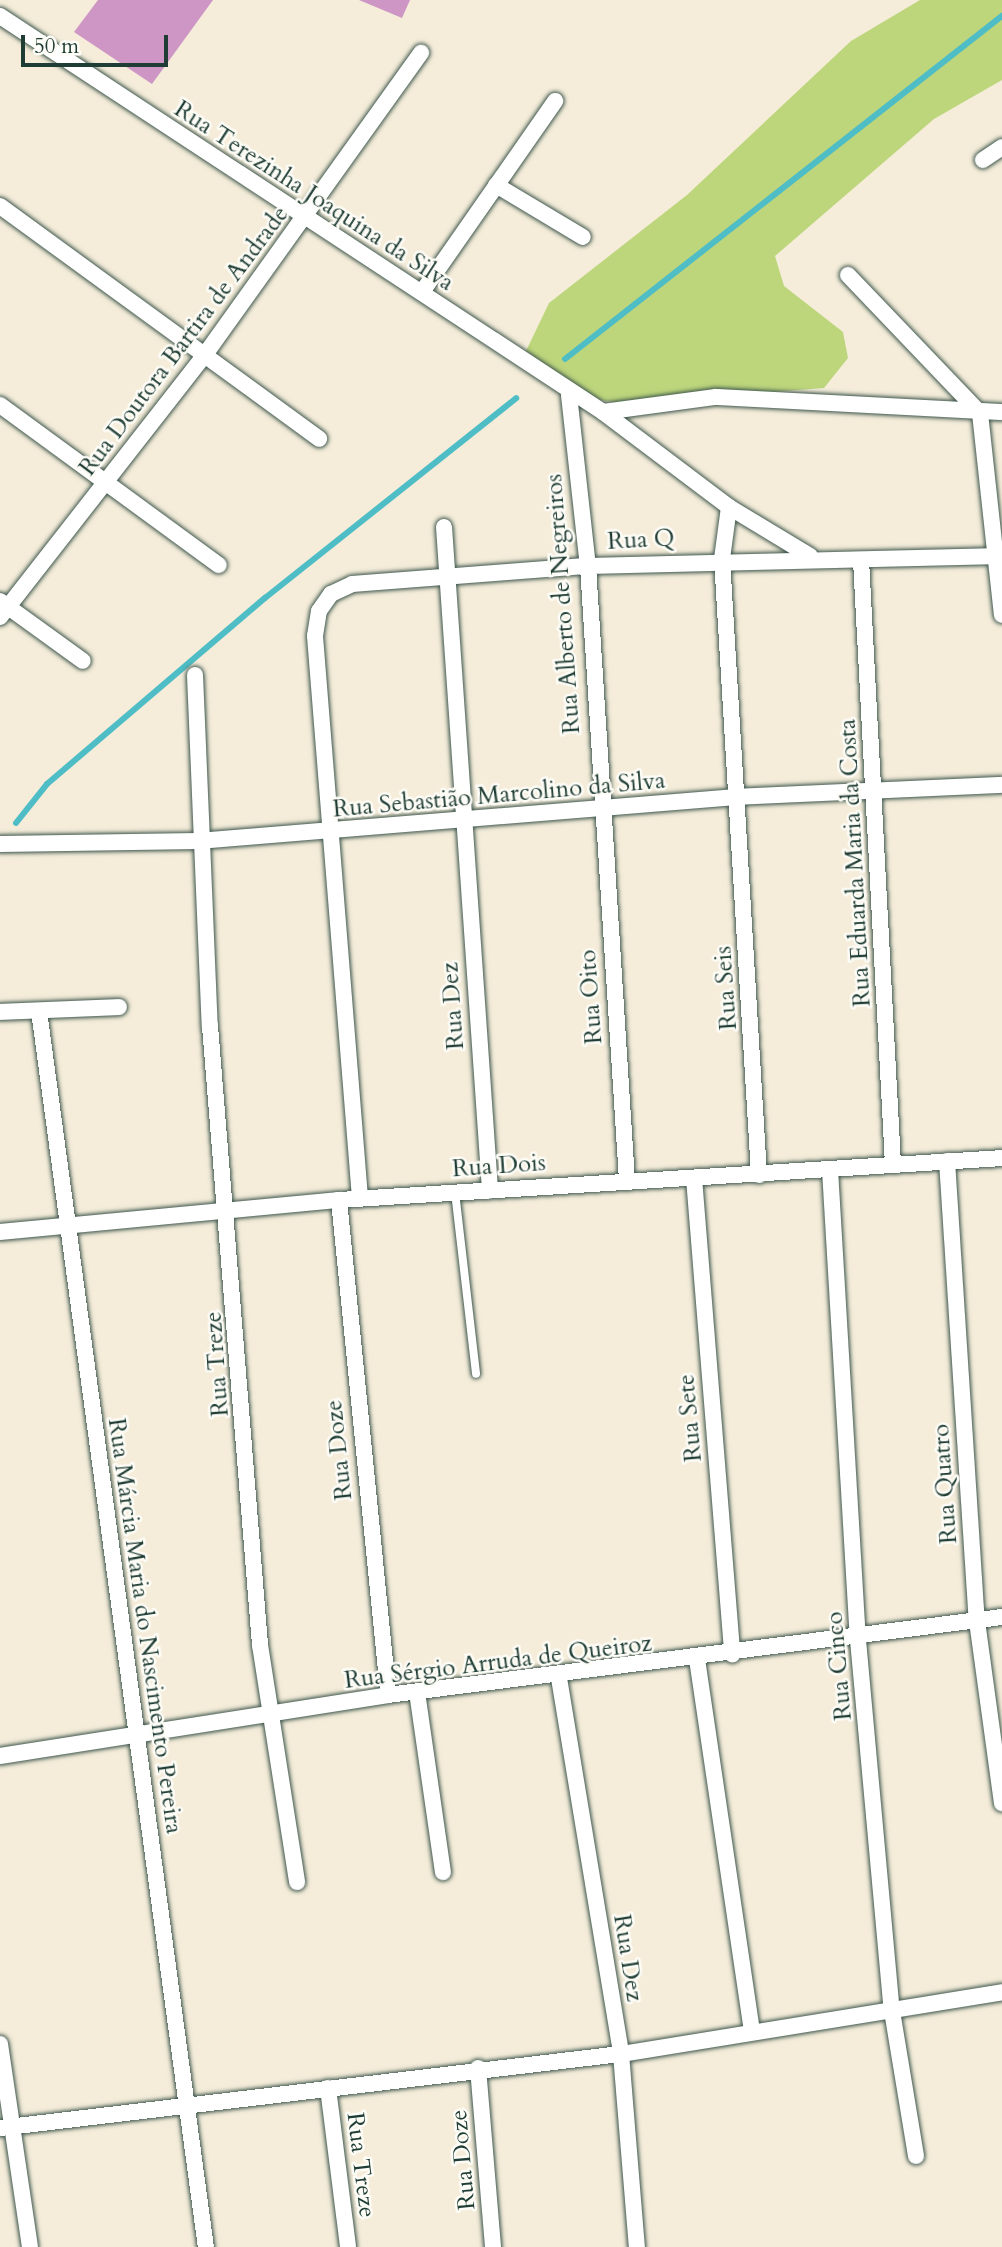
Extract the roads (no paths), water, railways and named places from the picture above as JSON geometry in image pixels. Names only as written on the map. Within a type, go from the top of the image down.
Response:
[{"type":"street","name":"Rua Terezinha Joaquina da Silva","points":[[0,16],[303,219],[422,292],[569,395],[603,412],[729,507],[810,556]]},
{"type":"street","name":"Rua Doutora Bartira de Andrade","points":[[3,608],[109,481],[204,356],[421,53]]},
{"type":"street","points":[[422,292],[555,102]]},
{"type":"street","points":[[983,160],[1002,147]]},
{"type":"street","points":[[496,185],[583,237]]},
{"type":"street","points":[[0,206],[319,439]]},
{"type":"street","points":[[848,275],[980,412],[998,556],[1002,615]]},
{"type":"street","name":"Rua Alberto de Negreiros","points":[[569,395],[588,566],[600,810]]},
{"type":"street","points":[[603,412],[716,397],[1002,412]]},
{"type":"street","points":[[0,405],[109,481],[219,565]]},
{"type":"street","name":"Rua Seis","points":[[729,507],[722,559],[759,1175]]},
{"type":"street","name":"Rua Dez","points":[[444,527],[462,819],[490,1190]]},
{"type":"street","name":"Rua Q","points":[[331,832],[315,636],[319,611],[331,594],[352,584],[722,559],[810,556],[861,560],[998,556]]},
{"type":"street","name":"Rua Eduarda Maria da Costa","points":[[861,560],[892,1164]]},
{"type":"street","points":[[3,608],[83,661]]},
{"type":"street","name":"Rua Treze","points":[[195,675],[198,841],[225,1208],[268,1718],[297,1882]]},
{"type":"street","name":"Rua Sebastião Marcolino da Silva","points":[[0,844],[198,841],[736,797],[875,793],[1002,785]]},
{"type":"street","name":"Rua Oito","points":[[600,810],[627,1181]]},
{"type":"street","points":[[331,832],[360,1198]]},
{"type":"street","points":[[0,1012],[120,1007]]},
{"type":"street","name":"Rua Márcia Maria do Nascimento Pereira","points":[[39,1011],[135,1739],[189,2109],[206,2247]]},
{"type":"street","name":"Rua Dois","points":[[0,1232],[66,1222],[339,1199],[1002,1158]]},
{"type":"street","name":"Rua Quatro","points":[[947,1161],[977,1621],[1002,1803]]},
{"type":"street","name":"Rua Cinco","points":[[830,1170],[859,1640],[892,2011],[916,2156]]},
{"type":"street","name":"Rua Sete","points":[[694,1178],[732,1654]]},
{"type":"street","name":"Rua Doze","points":[[339,1199],[388,1695]]},
{"type":"street","name":"Rua Sérgio Arruda de Queiroz","points":[[0,1756],[135,1739],[388,1695],[559,1678],[859,1640],[1002,1617]]},
{"type":"street","points":[[698,1659],[752,2030]]},
{"type":"street","name":"Rua Dez","points":[[559,1678],[621,2054],[636,2247]]},
{"type":"street","points":[[417,1692],[443,1872]]},
{"type":"street","points":[[6,2127],[189,2109],[478,2068],[621,2054],[752,2030],[892,2011],[1002,1992]]},
{"type":"street","points":[[0,2044],[6,2127],[30,2247]]},
{"type":"street","name":"Rua Doze","points":[[478,2068],[493,2247]]},
{"type":"street","name":"Rua Treze","points":[[328,2088],[348,2247]]},
{"type":"lane","points":[[455,1192],[477,1374]]},
{"type":"waterway","points":[[565,359],[1002,16]]},
{"type":"waterway","points":[[16,823],[47,784],[265,598],[516,398]]}]
